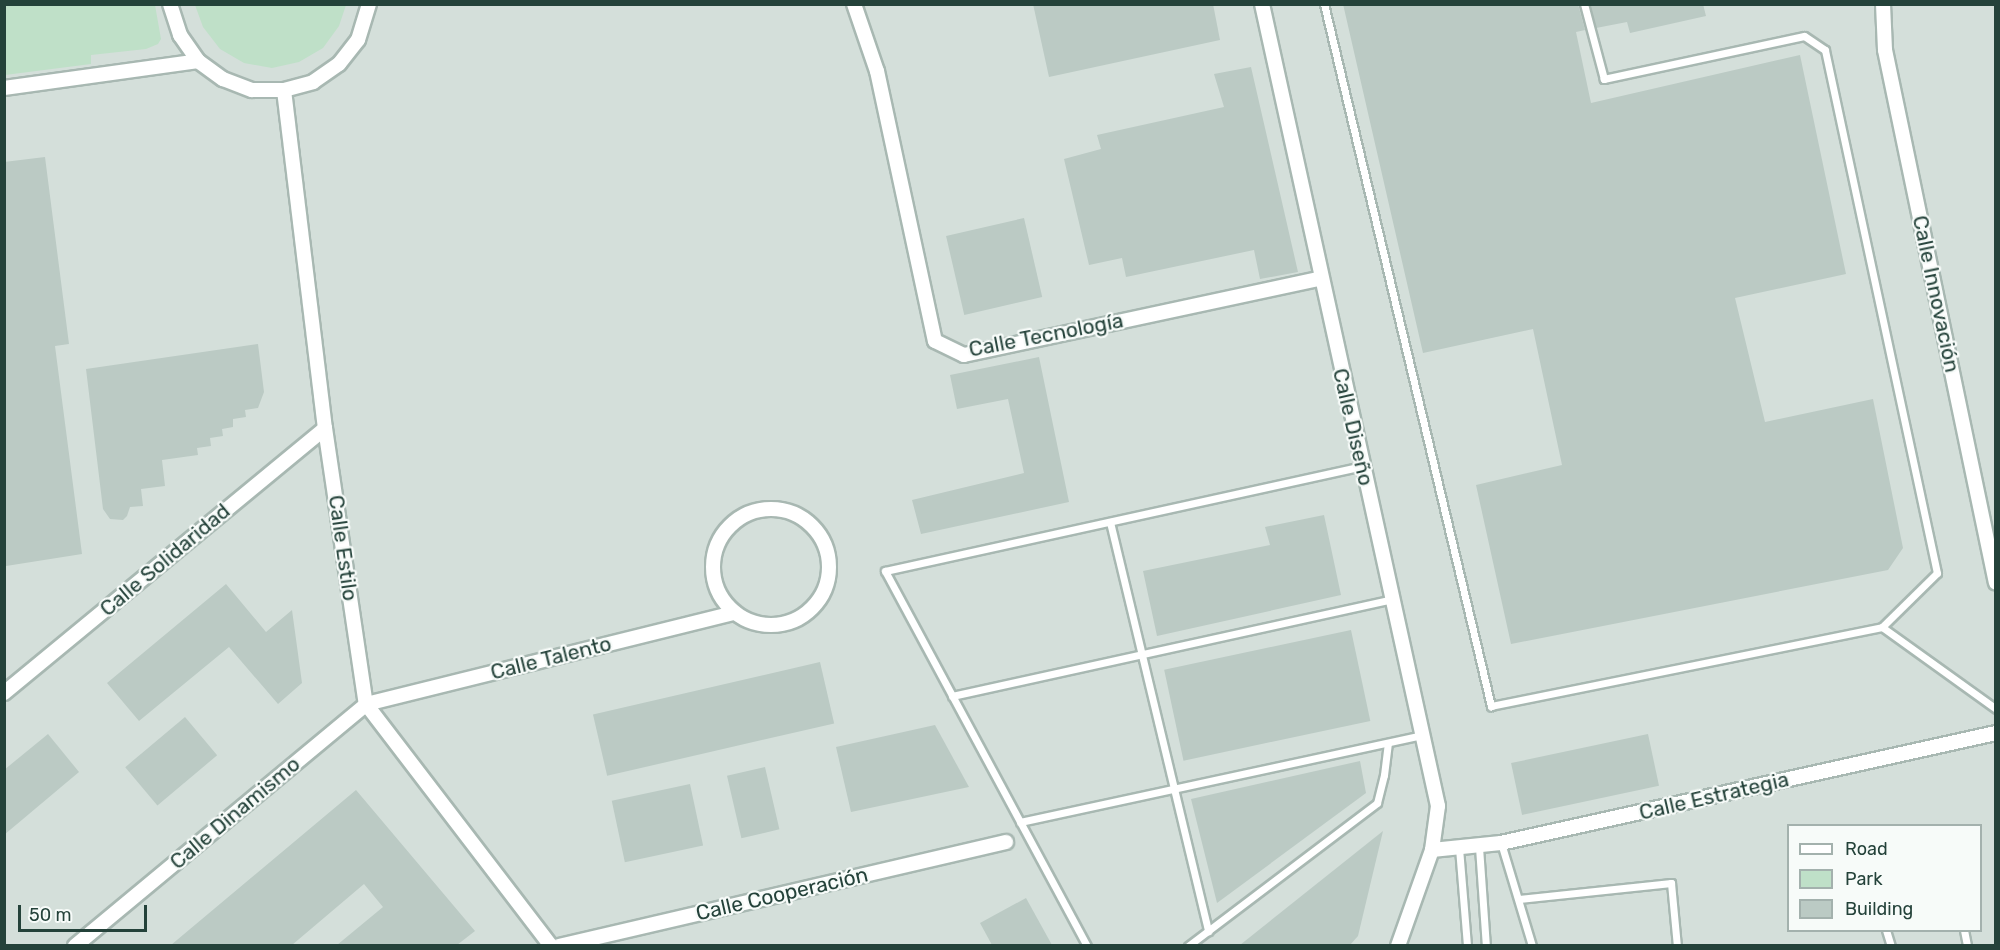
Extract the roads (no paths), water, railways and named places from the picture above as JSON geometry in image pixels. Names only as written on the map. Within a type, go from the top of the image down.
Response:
[{"type":"street","points":[[171,4],[180,35],[198,61],[223,80],[252,90],[284,90],[313,81],[339,64],[358,40],[369,4]]},
{"type":"street","name":"Calle Tecnología","points":[[854,4],[877,71],[935,341],[964,355],[1320,279]]},
{"type":"street","name":"Calle Diseño","points":[[1262,4],[1320,279],[1437,806],[1432,850],[1398,945]]},
{"type":"street","name":"Calle Innovación","points":[[1883,4],[1885,50],[1995,583]]},
{"type":"street","points":[[4,88],[198,61]]},
{"type":"street","name":"Calle Estilo","points":[[284,90],[325,428],[366,704],[551,945]]},
{"type":"street","name":"Calle Solidaridad","points":[[4,693],[325,428]]},
{"type":"street","points":[[773,508],[791,512],[807,520],[824,542],[830,568],[826,586],[818,602],[804,615],[788,622],[770,625],[752,621],[735,613],[723,599],[715,583],[713,565],[716,547],[725,531],[739,518],[755,511],[773,508]]},
{"type":"street","name":"Calle Talento","points":[[366,704],[735,613]]},
{"type":"street","name":"Calle Dinamismo","points":[[75,945],[366,704]]},
{"type":"street","name":"Calle Estrategia","points":[[1432,850],[1501,843],[1995,733]]},
{"type":"street","name":"Calle Cooperación","points":[[559,945],[1006,842]]},
{"type":"lane","points":[[1324,4],[1491,706],[1882,627],[1937,573],[1825,50],[1804,36],[1604,79],[1584,4]]},
{"type":"lane","points":[[1087,945],[885,571],[1362,466]]},
{"type":"lane","points":[[1110,522],[1208,931]]},
{"type":"lane","points":[[952,696],[1392,599]]},
{"type":"lane","points":[[1882,627],[1995,709]]},
{"type":"lane","points":[[1020,822],[1421,735]]},
{"type":"lane","points":[[1188,945],[1377,803],[1388,743]]},
{"type":"lane","points":[[1501,843],[1532,945]]},
{"type":"lane","points":[[1479,847],[1486,945]]},
{"type":"lane","points":[[1459,848],[1467,945]]},
{"type":"lane","points":[[1519,899],[1671,883],[1677,945]]}]
